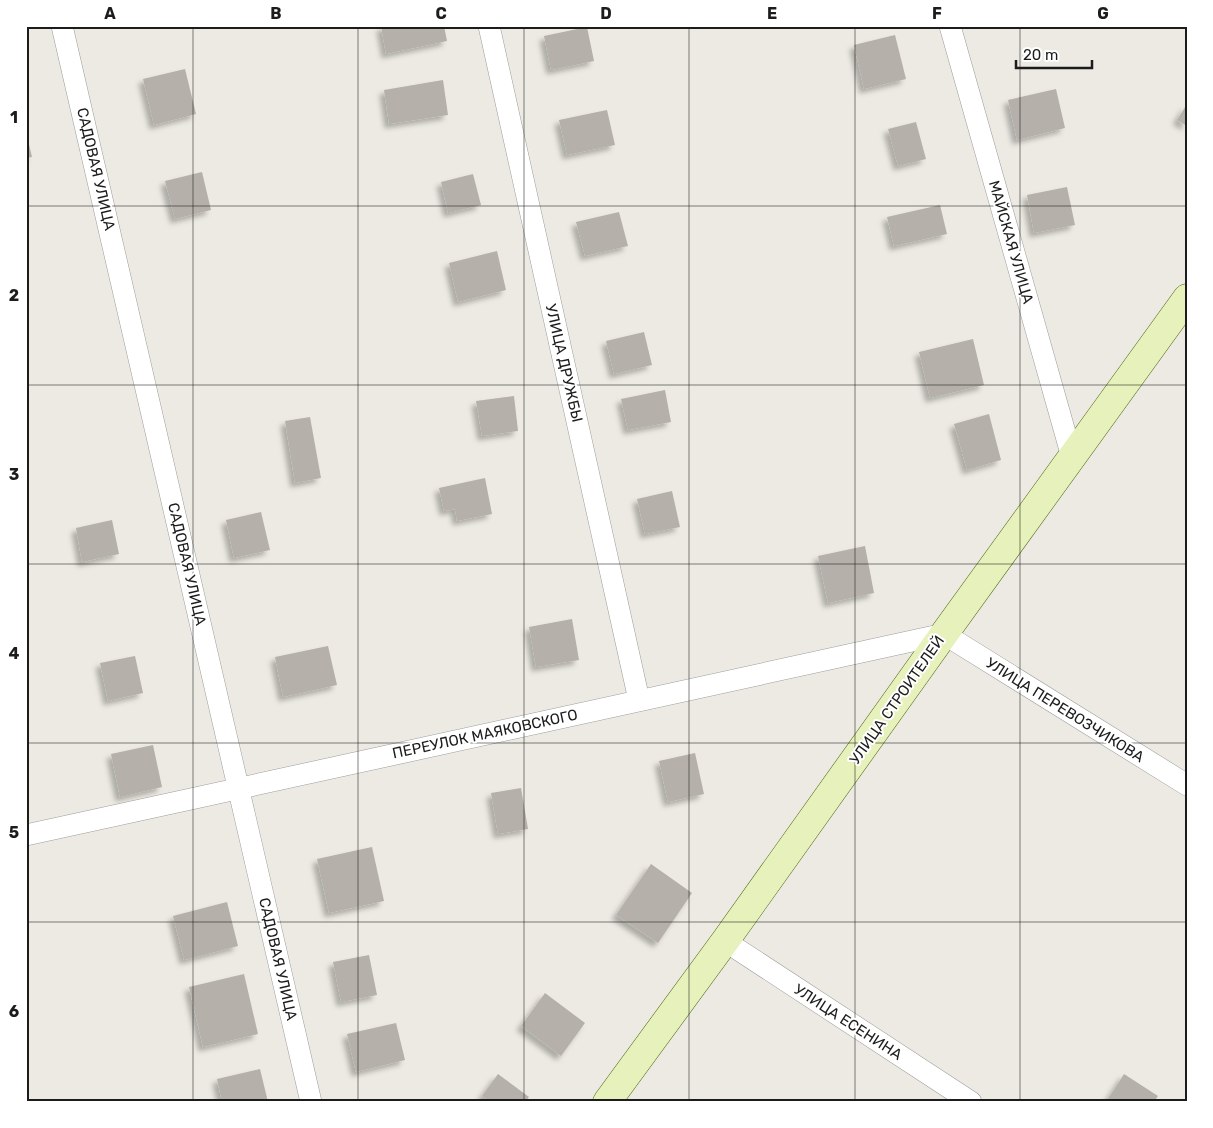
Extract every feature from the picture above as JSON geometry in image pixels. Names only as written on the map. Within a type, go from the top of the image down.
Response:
[{"type":"street","name":"САДОВАЯ УЛИЦА","points":[[62,26],[311,1102]]},
{"type":"street","name":"УЛИЦА ДРУЖБЫ","points":[[489,26],[639,700]]},
{"type":"street","name":"МАЙСКАЯ УЛИЦА","points":[[950,26],[1072,457]]},
{"type":"street","name":"УЛИЦА СТРОИТЕЛЕЙ","points":[[607,1102],[1185,302]]},
{"type":"street","name":"ПЕРЕУЛОК МАЯКОВСКОГО","points":[[26,835],[944,634]]},
{"type":"street","name":"УЛИЦА ПЕРЕВОЗЧИКОВА","points":[[944,634],[1187,785]]},
{"type":"street","name":"УЛИЦА ЕСЕНИНА","points":[[725,941],[971,1102]]},
{"type":"building","points":[[381,26],[444,26],[447,41],[386,54]]},
{"type":"building","points":[[587,27],[594,61],[551,70],[544,36]]},
{"type":"building","points":[[895,35],[906,79],[864,89],[854,45]]},
{"type":"building","points":[[185,69],[196,114],[154,125],[143,79]]},
{"type":"building","points":[[443,80],[448,115],[389,124],[384,90]]},
{"type":"building","points":[[1056,89],[1065,128],[1017,140],[1008,100]]},
{"type":"building","points":[[1187,104],[1187,126],[1177,120]]},
{"type":"building","points":[[607,110],[615,145],[567,155],[559,120]]},
{"type":"building","points":[[916,122],[926,159],[898,166],[888,129]]},
{"type":"building","points":[[26,132],[32,157],[26,158]]},
{"type":"building","points":[[202,172],[211,210],[175,219],[165,181]]},
{"type":"building","points":[[473,174],[481,205],[448,213],[441,182]]},
{"type":"building","points":[[1067,187],[1075,225],[1034,233],[1027,195]]},
{"type":"building","points":[[940,205],[947,234],[894,246],[887,217]]},
{"type":"building","points":[[619,212],[628,246],[585,256],[576,222]]},
{"type":"building","points":[[497,251],[506,290],[458,302],[449,263]]},
{"type":"building","points":[[644,332],[652,365],[614,374],[606,341]]},
{"type":"building","points":[[973,339],[984,385],[930,398],[919,352]]},
{"type":"building","points":[[665,390],[671,422],[628,430],[621,399]]},
{"type":"building","points":[[514,396],[518,431],[482,436],[476,401]]},
{"type":"building","points":[[989,414],[1001,460],[967,470],[954,424]]},
{"type":"building","points":[[310,417],[321,478],[295,483],[285,421]]},
{"type":"building","points":[[485,478],[492,514],[457,521],[455,509],[444,511],[439,488]]},
{"type":"building","points":[[672,491],[680,527],[645,534],[637,499]]},
{"type":"building","points":[[261,512],[270,550],[234,558],[226,520]]},
{"type":"building","points":[[112,520],[119,554],[82,562],[76,528]]},
{"type":"building","points":[[865,546],[874,593],[828,603],[818,556]]},
{"type":"building","points":[[572,619],[579,660],[536,667],[529,627]]},
{"type":"building","points":[[328,646],[337,685],[283,697],[275,657]]},
{"type":"building","points":[[135,656],[143,693],[108,701],[100,663]]},
{"type":"building","points":[[153,745],[162,787],[120,797],[111,754]]},
{"type":"building","points":[[695,753],[704,794],[668,802],[659,761]]},
{"type":"building","points":[[521,788],[528,829],[498,834],[491,793]]},
{"type":"building","points":[[372,847],[384,901],[329,913],[317,859]]},
{"type":"building","points":[[651,864],[692,893],[658,943],[616,915]]},
{"type":"building","points":[[227,902],[238,946],[184,960],[173,916]]},
{"type":"building","points":[[369,955],[377,995],[341,1002],[333,962]]},
{"type":"building","points":[[244,974],[258,1034],[203,1047],[189,987]]},
{"type":"building","points":[[545,993],[585,1023],[561,1056],[521,1026]]},
{"type":"building","points":[[396,1023],[405,1060],[356,1072],[347,1034]]},
{"type":"building","points":[[260,1069],[268,1102],[222,1102],[217,1079]]},
{"type":"building","points":[[498,1074],[529,1097],[525,1102],[491,1102],[482,1096]]},
{"type":"building","points":[[1124,1074],[1158,1096],[1154,1102],[1106,1102]]}]
